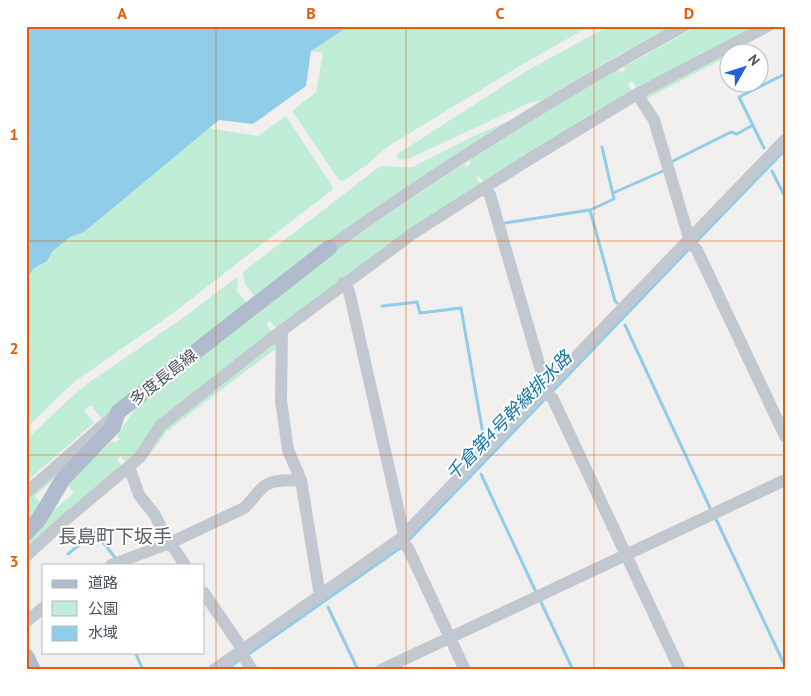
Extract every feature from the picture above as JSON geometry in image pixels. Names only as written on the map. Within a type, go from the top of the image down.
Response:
[{"type":"main road","name":"多度長島線","points":[[26,533],[39,519],[62,479],[113,427],[118,412],[329,248]]},
{"type":"main road","points":[[26,656],[33,670]]},
{"type":"street","points":[[329,248],[396,200],[472,151],[610,67],[684,26]]},
{"type":"street","points":[[26,556],[139,458],[160,426],[282,330],[415,232],[637,94],[768,26]]},
{"type":"street","points":[[637,94],[654,120],[691,243],[785,436]]},
{"type":"street","points":[[214,670],[245,657],[320,596],[404,541],[691,243],[785,140]]},
{"type":"street","points":[[484,188],[490,196],[547,392],[680,670]]},
{"type":"street","points":[[343,284],[349,290],[404,541],[466,670]]},
{"type":"street","points":[[282,330],[281,401],[288,450],[301,480],[320,596]]},
{"type":"street","points":[[26,493],[118,412]]},
{"type":"street","points":[[127,468],[131,472],[139,495],[155,516],[184,564]]},
{"type":"street","points":[[115,564],[170,542],[244,508],[265,486],[271,483],[301,480]]},
{"type":"street","points":[[381,670],[785,480]]},
{"type":"street","points":[[205,595],[245,657]]},
{"type":"street","points":[[26,622],[42,609]]},
{"type":"green space","points":[[349,26],[590,26],[523,64],[387,147],[368,164],[343,181],[339,180],[292,111],[316,92],[323,53],[311,51]]},
{"type":"green space","points":[[609,26],[672,26],[618,55],[541,101],[529,103],[408,159],[399,160],[396,155],[528,70]]},
{"type":"green space","points":[[698,26],[760,26],[729,42],[718,42],[718,48],[637,89],[632,81],[628,84],[632,91],[484,183],[479,176],[476,177],[481,185],[277,329],[270,321],[266,324],[273,333],[155,425],[128,464],[120,456],[117,460],[124,467],[26,553],[26,541],[50,513],[74,493],[67,484],[112,441],[114,443],[120,439],[117,436],[140,401],[254,311],[257,315],[263,310],[260,307],[333,251],[464,164],[467,167],[471,163],[469,160],[536,117],[618,70],[621,73],[625,70],[624,67]]},
{"type":"green space","points":[[718,56],[718,61],[646,99],[644,93]]},
{"type":"green space","points":[[286,116],[333,187],[332,190],[173,313],[74,382],[26,428],[26,281],[33,269],[47,261],[52,252],[70,237],[84,232],[208,128],[258,136]]},
{"type":"green space","points":[[514,119],[255,297],[245,284],[243,272],[379,167],[413,167],[478,134]]},
{"type":"green space","points":[[237,277],[238,287],[236,290],[247,303],[101,418],[91,405],[84,410],[94,423],[26,482],[26,440],[87,384],[180,320]]},
{"type":"green space","points":[[275,341],[279,346],[166,432],[146,460],[135,468],[161,430]]},
{"type":"green space","points":[[103,431],[35,496],[43,507],[26,526],[26,496]]},
{"type":"water","points":[[26,26],[349,26],[311,51],[306,86],[253,124],[219,120],[84,232],[70,237],[52,252],[47,261],[33,269],[26,281]]},
{"type":"waterway","points":[[764,148],[739,97],[785,74]]},
{"type":"waterway","points":[[673,161],[731,132],[737,134],[753,125]]},
{"type":"waterway","points":[[602,147],[614,199],[590,210],[617,303]]},
{"type":"waterway","name":"千倉第4号幹線排水路","points":[[695,243],[785,150]]},
{"type":"waterway","points":[[613,193],[663,171]]},
{"type":"waterway","points":[[772,171],[785,197]]},
{"type":"waterway","points":[[505,223],[590,210]]},
{"type":"waterway","name":"千倉第4号幹線排水路","points":[[551,393],[691,247]]},
{"type":"waterway","points":[[382,306],[417,302],[420,313],[461,308],[483,434],[487,438]]},
{"type":"waterway","points":[[625,325],[711,510]]},
{"type":"waterway","name":"千倉第4号幹線排水路","points":[[407,542],[547,397]]},
{"type":"waterway","points":[[481,474],[536,592]]},
{"type":"waterway","points":[[715,517],[785,666]]},
{"type":"waterway","points":[[68,554],[95,532],[117,560]]},
{"type":"waterway","name":"千倉第4号幹線排水路","points":[[246,656],[403,546]]},
{"type":"waterway","points":[[540,600],[573,670]]},
{"type":"waterway","points":[[328,607],[358,670]]},
{"type":"waterway","points":[[136,654],[143,670]]},
{"type":"waterway","name":"千倉第4号幹線排水路","points":[[226,670],[241,659]]},
{"type":"district","name":"長島町下坂手","points":[[115,536]]}]
